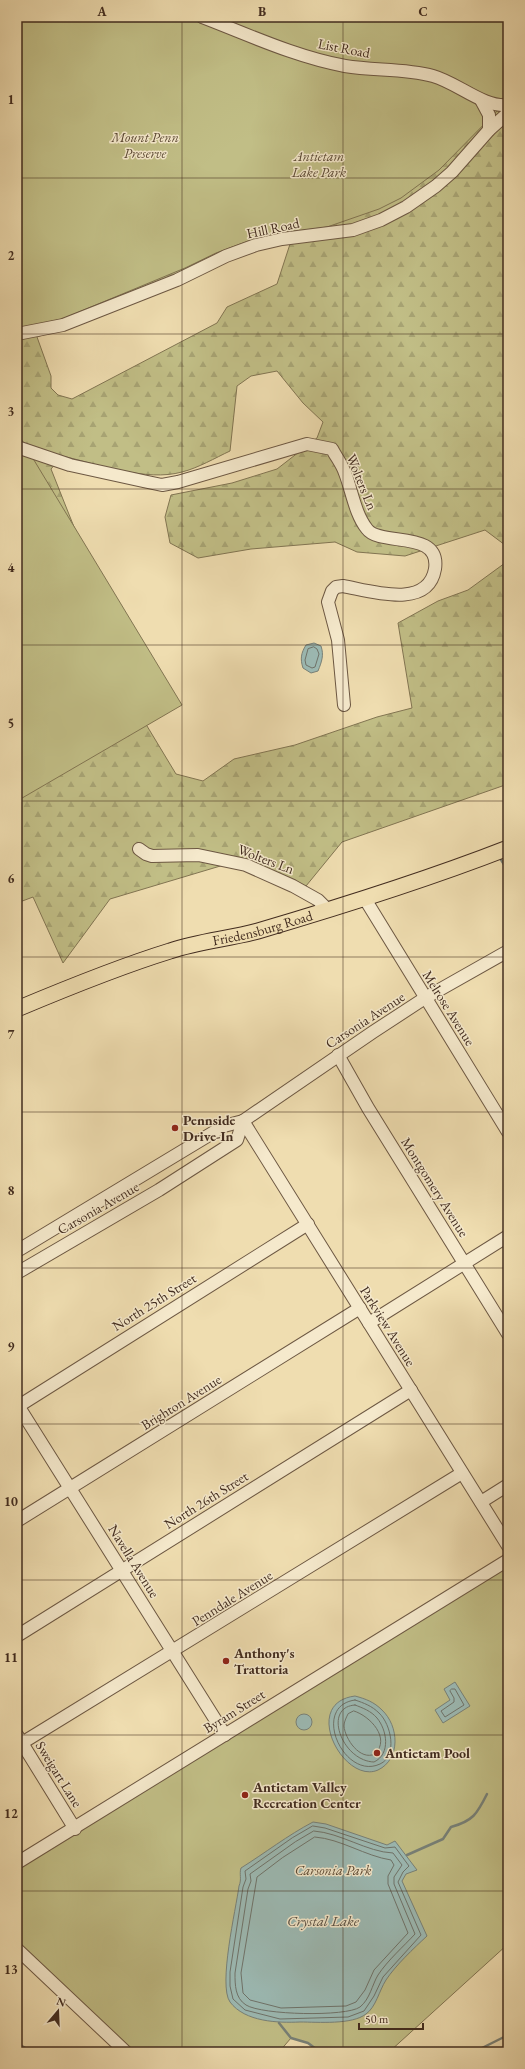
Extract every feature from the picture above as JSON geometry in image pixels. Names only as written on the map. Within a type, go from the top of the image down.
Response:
[{"type":"main road","name":"Friedensburg Road","points":[[17,1009],[170,950],[257,931],[365,899],[508,848]]},
{"type":"street","name":"List Road","points":[[202,17],[298,54],[346,66],[412,72],[435,76],[458,86],[481,100],[498,105],[508,105]]},
{"type":"street","points":[[481,100],[489,115],[489,130]]},
{"type":"street","name":"Hill Road","points":[[17,334],[62,325],[177,280],[226,256],[256,245],[282,239],[353,230],[381,220],[406,207],[436,186],[452,172],[489,130],[508,113]]},
{"type":"street","name":"Wolters Ln","points":[[17,447],[70,465],[162,485],[178,482],[307,444],[332,449],[345,470],[361,520],[367,531],[379,536],[413,541],[422,544],[429,550],[435,561],[435,569],[429,584],[424,589],[415,593],[396,594],[343,586],[336,587],[332,590],[328,602],[338,640],[344,705]]},
{"type":"street","name":"Wolters Ln","points":[[139,849],[152,856],[198,855],[246,865],[293,886],[318,900],[328,910]]},
{"type":"street","name":"Melrose Avenue","points":[[365,899],[508,1132]]},
{"type":"street","name":"Carsonia Avenue","points":[[17,1250],[224,1126],[243,1121],[338,1055],[425,998],[508,951]]},
{"type":"street","name":"Montgomery Avenue","points":[[338,1055],[368,1108],[508,1334]]},
{"type":"street","name":"Carsonia Avenue","points":[[17,1273],[159,1190],[237,1140],[243,1121]]},
{"type":"street","name":"Parkview Avenue","points":[[243,1121],[508,1546]]},
{"type":"street","name":"North 25th Street","points":[[17,1406],[308,1224]]},
{"type":"street","points":[[369,1323],[508,1236]]},
{"type":"street","name":"Brighton Avenue","points":[[17,1521],[360,1308]]},
{"type":"street","name":"North 26th Street","points":[[17,1636],[411,1390]]},
{"type":"street","name":"Navella Avenue","points":[[17,1406],[225,1735]]},
{"type":"street","name":"Penndale Avenue","points":[[19,1742],[173,1652],[462,1473]]},
{"type":"street","points":[[481,1502],[508,1485]]},
{"type":"street","name":"Byram Street","points":[[17,1863],[75,1829],[508,1560]]},
{"type":"street","name":"Sweigart Lane","points":[[19,1742],[75,1829]]},
{"type":"street","points":[[17,1949],[126,2052]]},
{"type":"green space","name":"Antietam Lake Park","points":[[17,17],[508,17],[508,784],[342,842],[306,886],[227,864],[110,899],[63,963],[33,897],[17,903]],"holes":[[[291,241],[277,284],[227,307],[217,323],[72,399],[58,395],[51,388],[51,376],[37,337],[144,298],[257,248]],[[277,371],[303,403],[323,422],[317,438],[277,469],[232,483],[171,495],[165,517],[170,543],[198,558],[251,549],[335,542],[357,552],[405,556],[485,530],[505,545],[505,563],[468,590],[438,601],[398,623],[412,708],[377,717],[295,745],[234,759],[203,781],[176,774],[144,721],[78,537],[51,469],[62,456],[122,471],[153,475],[168,475],[182,472],[200,465],[230,451],[237,386],[251,376]]]},
{"type":"green space","name":"Mount Penn Preserve","points":[[17,17],[508,17],[508,100],[439,170],[401,198],[379,209],[327,227],[283,233],[248,241],[216,253],[185,268],[62,319],[17,329]]},
{"type":"green space","points":[[17,432],[182,705],[17,801]]},
{"type":"green space","name":"Carsonia Park","points":[[508,1560],[508,1944],[389,2052],[320,2052],[308,2043],[291,2038],[279,2052],[125,2052],[17,1949],[17,1863]]},
{"type":"water","points":[[314,643],[321,646],[322,655],[318,671],[311,673],[303,668],[302,656],[306,645]]},
{"type":"water","points":[[455,1682],[470,1706],[443,1723],[435,1710],[450,1700],[444,1689]]},
{"type":"water","points":[[355,1696],[376,1705],[388,1717],[392,1725],[395,1742],[394,1750],[391,1758],[378,1770],[365,1771],[352,1766],[341,1755],[333,1741],[329,1726],[331,1713],[339,1702]]},
{"type":"water","points":[[304,1714],[311,1719],[312,1722],[307,1729],[304,1730],[297,1725],[296,1722],[301,1715]]},
{"type":"water","name":"Crystal Lake","points":[[313,1822],[326,1824],[387,1845],[395,1841],[417,1870],[406,1874],[402,1881],[427,1936],[394,1969],[386,1980],[375,2003],[366,2014],[360,2018],[325,2022],[282,2022],[262,2020],[244,2014],[236,2009],[230,2002],[227,1993],[226,1980],[229,1946],[241,1868]]},
{"type":"waterway","points":[[500,858],[508,871]]},
{"type":"waterway","points":[[407,1855],[443,1839],[451,1827],[458,1825],[474,1816],[487,1794]]},
{"type":"waterway","points":[[279,2023],[291,2038],[308,2043],[320,2052]]},
{"type":"waterway","points":[[474,2052],[508,2035]]},
{"type":"waterway","points":[[17,2043],[32,2052]]},
{"type":"place","name":"Pennside Drive-In","points":[[175,1128]]},
{"type":"place","name":"Anthony's Trattoria","points":[[226,1661]]},
{"type":"place","name":"Antietam Pool","points":[[377,1753]]},
{"type":"place","name":"Antietam Valley Recreation Center","points":[[245,1795]]}]
